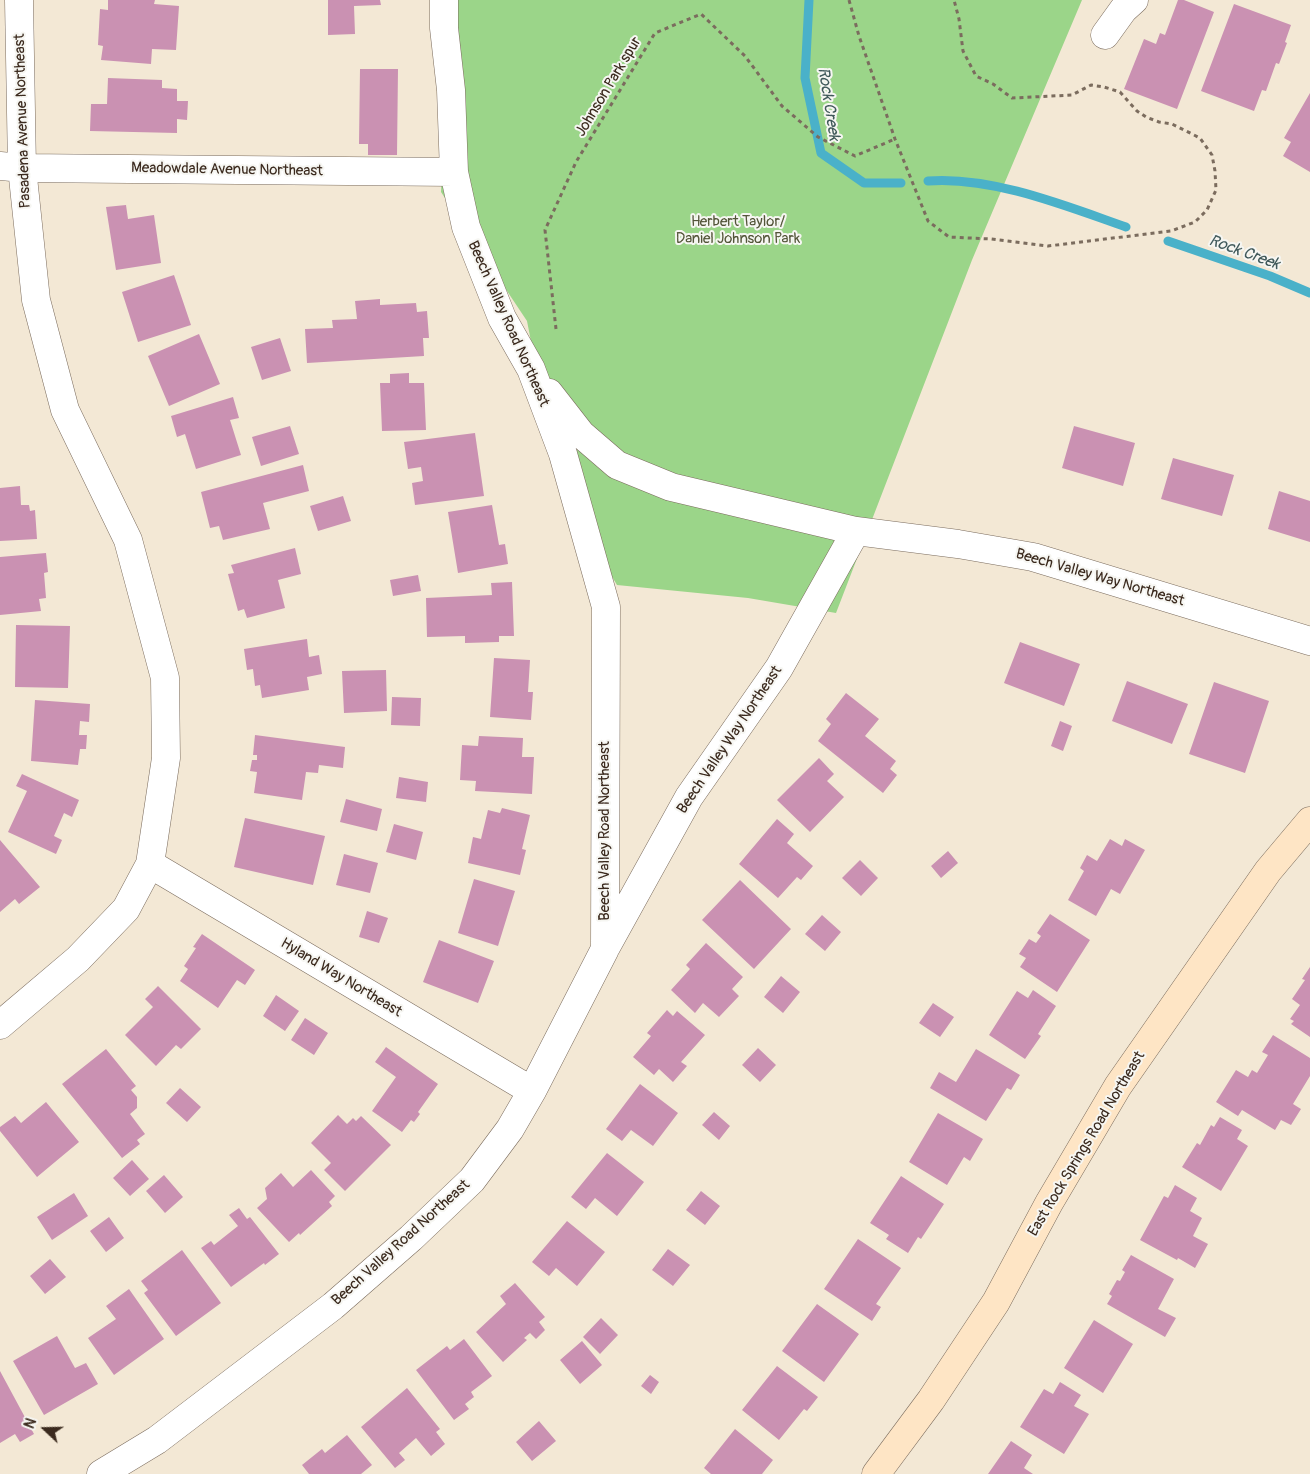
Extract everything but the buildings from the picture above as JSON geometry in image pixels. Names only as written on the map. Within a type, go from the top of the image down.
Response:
[{"type":"street","name":"Pasadena Avenue Northeast","points":[[0,1025],[78,958],[126,909],[150,864],[166,758],[165,678],[128,540],[65,410],[36,300],[11,167],[19,0]]},
{"type":"street","name":"Beech Valley Road Northeast","points":[[101,1474],[165,1434],[333,1306],[411,1238],[472,1180],[510,1129],[532,1091],[605,949],[606,607],[563,454],[531,369],[502,318],[466,227],[454,172],[451,90],[444,28],[444,0]]},
{"type":"street","points":[[1105,35],[1123,10],[1134,0]]},
{"type":"street","name":"Meadowdale Avenue Northeast","points":[[11,167],[454,172]]},
{"type":"street","name":"Beech Valley Way Northeast","points":[[531,369],[581,434],[617,465],[671,488],[856,531],[958,544],[1033,557],[1310,640]]},
{"type":"street","name":"Beech Valley Way Northeast","points":[[605,949],[689,797],[780,668],[856,531]]},
{"type":"street","name":"East Rock Springs Road Northeast","points":[[876,1474],[931,1400],[996,1302],[1049,1203],[1118,1086],[1268,871],[1310,821]]},
{"type":"street","name":"Hyland Way Northeast","points":[[150,864],[532,1091]]},
{"type":"path","points":[[849,0],[859,36],[928,221],[949,236],[1048,246],[1171,231],[1195,222],[1207,210],[1216,190],[1215,171],[1212,155],[1200,138],[1172,124],[1146,117],[1137,111],[1120,92],[1091,85],[1072,96],[1012,98],[993,84],[976,76],[963,51],[960,20],[954,0]]},
{"type":"path","name":"Johnson Park spur","points":[[556,329],[545,230],[576,162],[655,33],[701,14],[745,56],[782,106],[818,137],[854,156],[896,139]]},
{"type":"green space","name":"Herbert Taylor/ Daniel Johnson Park","points":[[450,0],[1082,0],[972,260],[836,613],[748,598],[617,585],[560,489],[527,321],[441,192]]},
{"type":"waterway","name":"Rock Creek","points":[[809,0],[805,78],[821,153],[864,183],[901,183]]},
{"type":"waterway","name":"Rock Creek","points":[[928,181],[978,183],[1003,188],[1054,202],[1126,227]]},
{"type":"waterway","name":"Rock Creek","points":[[1168,241],[1270,276],[1310,293]]}]
